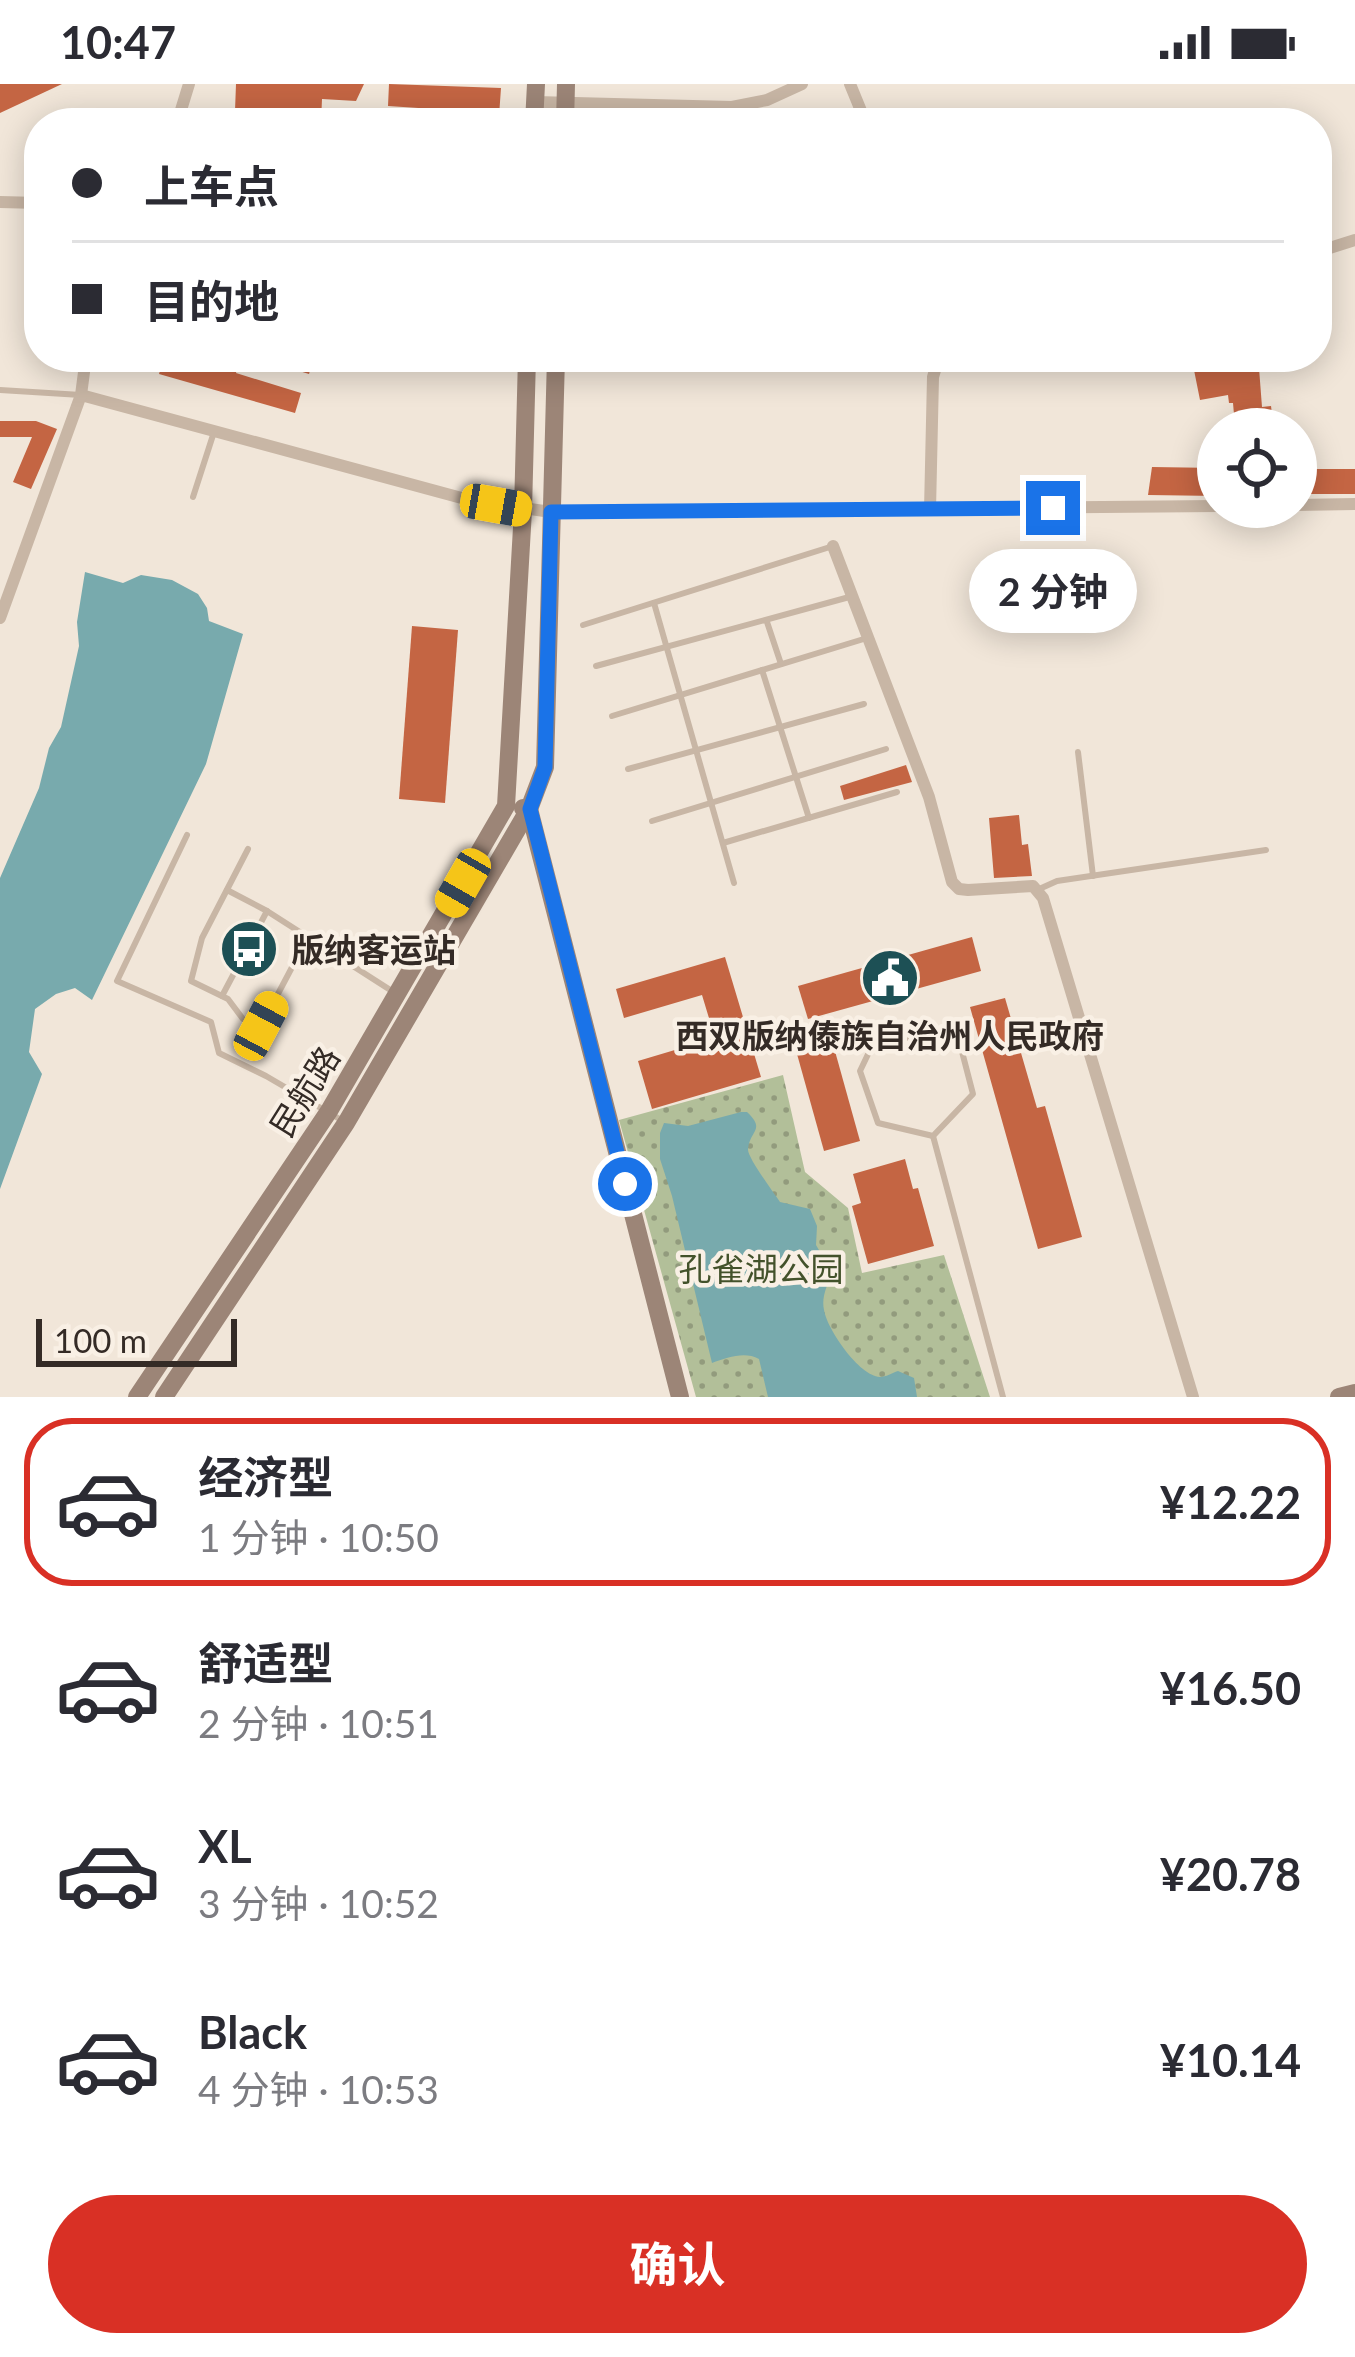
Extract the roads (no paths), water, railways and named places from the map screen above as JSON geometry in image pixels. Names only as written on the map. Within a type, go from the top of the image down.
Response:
[{"type":"main road","points":[[527,372],[506,806],[530,809]]},
{"type":"main road","points":[[556,372],[545,767],[530,809],[680,1397]]},
{"type":"main road","name":"民航路","points":[[137,1397],[329,1111],[506,806]]},
{"type":"main road","name":"民航路","points":[[164,1397],[346,1124],[530,809]]},
{"type":"main road","points":[[1339,1397],[1355,1393]]},
{"type":"street","points":[[535,93],[565,103],[732,107],[767,100],[802,84]]},
{"type":"street","points":[[0,619],[81,395],[84,372]]},
{"type":"street","points":[[930,510],[934,372]]},
{"type":"street","points":[[81,395],[469,500],[523,510],[1197,506]]},
{"type":"street","points":[[1317,505],[1355,505]]},
{"type":"street","points":[[833,546],[929,797],[952,882],[968,890],[1024,884],[1033,886],[1043,898],[1193,1397]]},
{"type":"lane","points":[[0,390],[81,395]]},
{"type":"lane","points":[[193,497],[214,430]]},
{"type":"lane","points":[[583,625],[833,546]]},
{"type":"lane","points":[[596,666],[853,596]]},
{"type":"lane","points":[[654,603],[734,883]]},
{"type":"lane","points":[[766,620],[781,664]]},
{"type":"lane","points":[[612,716],[868,637]]},
{"type":"lane","points":[[762,670],[809,818]]},
{"type":"lane","points":[[628,769],[864,704]]},
{"type":"lane","points":[[652,821],[886,749]]},
{"type":"lane","points":[[1078,752],[1093,876]]},
{"type":"lane","points":[[723,844],[897,792]]},
{"type":"lane","points":[[187,835],[117,981],[211,1022],[219,1053],[346,1124]]},
{"type":"lane","points":[[248,849],[202,938],[191,981],[228,999],[243,1019],[261,1026],[308,937]]},
{"type":"lane","points":[[1037,890],[1057,881],[1266,850]]},
{"type":"lane","points":[[227,890],[398,994]]},
{"type":"lane","points":[[222,996],[267,911]]},
{"type":"lane","points":[[944,1028],[960,1044],[973,1094],[933,1136],[878,1123],[860,1071],[871,1048],[944,1028]]},
{"type":"lane","points":[[933,1136],[1004,1397]]},
{"type":"water","points":[[85,572],[123,583],[141,575],[172,580],[198,594],[209,621],[243,634],[206,764],[92,1000],[75,988],[35,1009],[29,1052],[42,1074],[0,1189],[0,878],[61,727],[79,646],[77,622]]},
{"type":"water","points":[[747,1112],[755,1123],[749,1153],[780,1202],[810,1209],[817,1226],[816,1245],[832,1272],[823,1305],[838,1339],[872,1375],[898,1371],[914,1378],[917,1397],[768,1397],[759,1359],[741,1355],[712,1363],[660,1159],[660,1133],[664,1123],[688,1126]]},
{"type":"place","name":"版纳客运站","points":[[249,949]]},
{"type":"place","name":"西双版纳傣族自治州人民政府","points":[[890,978]]},
{"type":"park label","name":"孔雀湖公园","points":[[761,1268]]}]
